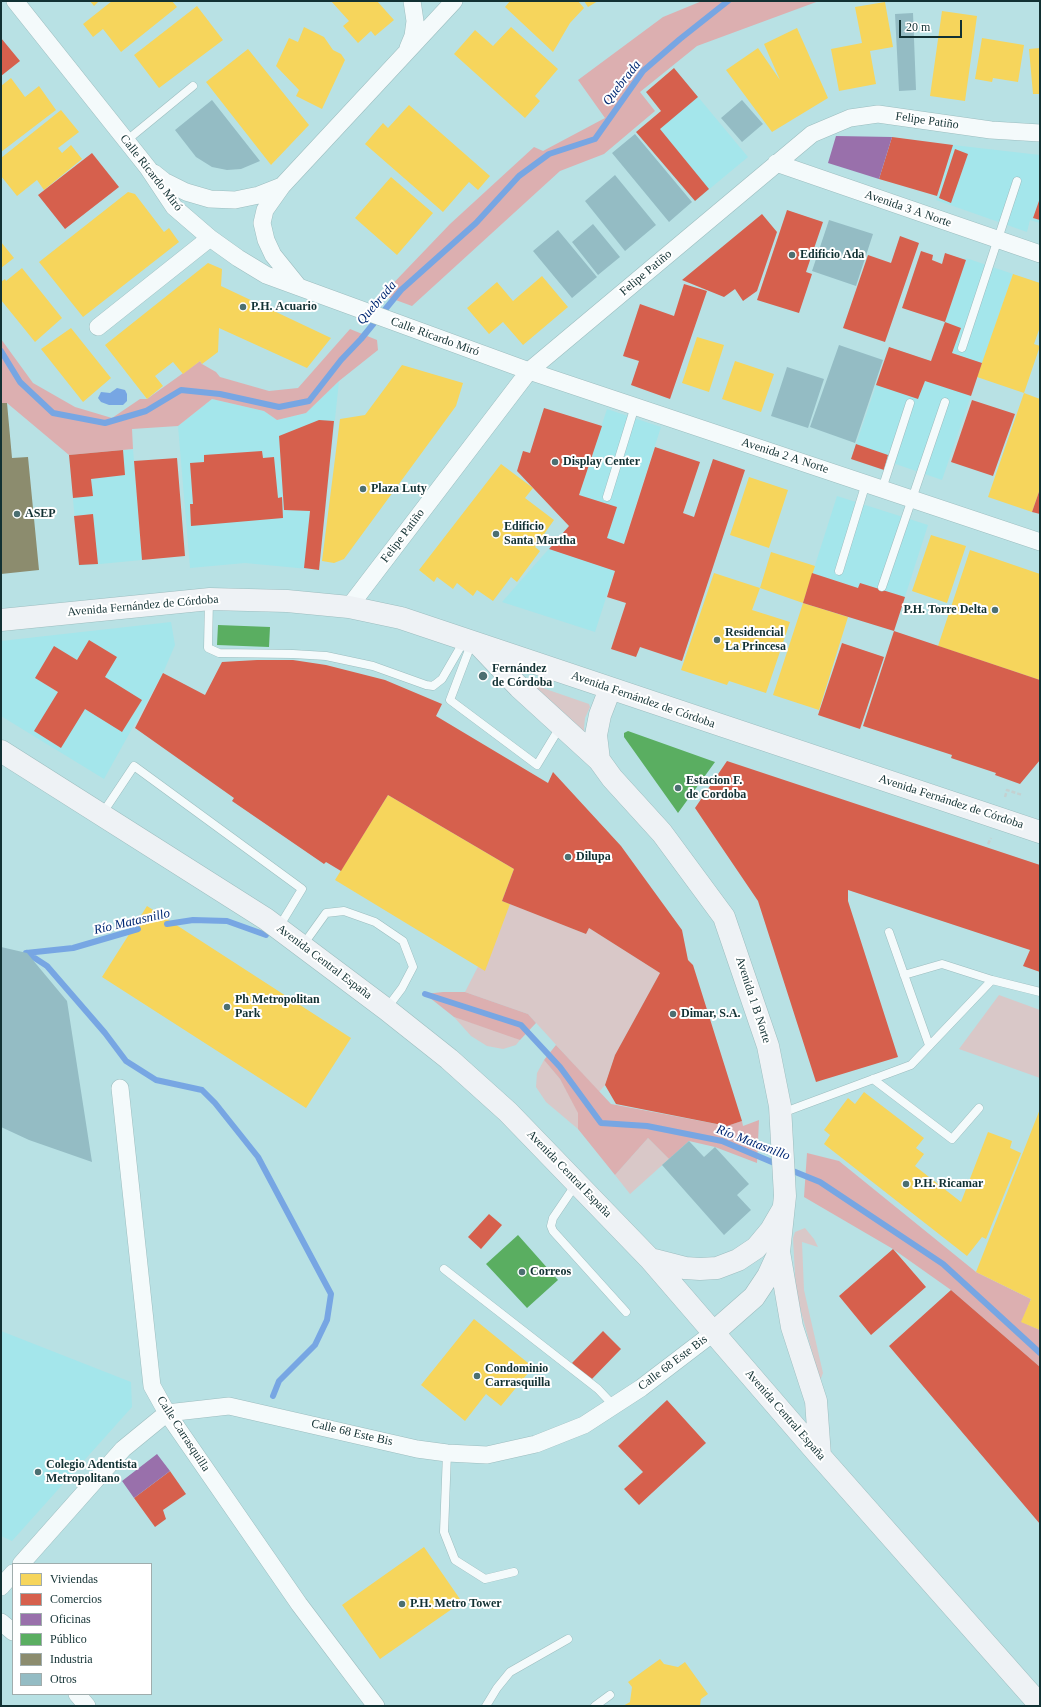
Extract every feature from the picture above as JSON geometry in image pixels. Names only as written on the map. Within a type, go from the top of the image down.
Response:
[{"type":"main road","name":"Avenida Fernández de Córdoba","points":[[1,620],[210,599],[287,601],[349,607],[401,618],[1040,832]]},
{"type":"main road","points":[[472,642],[599,760]]},
{"type":"main road","name":"Avenida 1 B Norte","points":[[610,689],[600,715],[596,735],[599,760],[612,778],[662,833],[724,917],[768,1046],[781,1114],[785,1166],[785,1201],[779,1252],[768,1276],[754,1297],[713,1333]]},
{"type":"main road","name":"Avenida Central España","points":[[1,751],[278,928],[302,945],[386,1009],[448,1059],[508,1112],[650,1259],[820,1456],[1040,1705]]},
{"type":"main road","points":[[650,1259],[700,1269],[717,1268],[738,1260],[756,1248],[771,1230],[785,1201]]},
{"type":"main road","points":[[779,1252],[792,1327],[816,1401],[820,1456]]},
{"type":"street","name":"Calle Ricardo Miró","points":[[15,1],[148,168],[174,207],[210,238],[266,275],[529,371]]},
{"type":"street","points":[[407,52],[413,36],[415,20],[412,1]]},
{"type":"street","points":[[298,286],[273,255],[266,240],[262,223],[265,210],[282,186],[454,1]]},
{"type":"street","name":"Felipe Patiño","points":[[349,607],[529,371],[812,134],[850,118],[878,114],[991,130],[1040,132]]},
{"type":"street","name":"Avenida 3 A Norte","points":[[776,163],[1040,254]]},
{"type":"street","points":[[148,168],[164,181],[186,192],[210,199],[234,200],[259,195],[282,186]]},
{"type":"street","points":[[98,327],[210,238]]},
{"type":"street","name":"Avenida 2 A Norte","points":[[529,371],[1040,542]]},
{"type":"street","name":"Calle Carrasquilla","points":[[120,1088],[152,1386],[167,1413],[298,1604],[376,1706]]},
{"type":"street","name":"Calle 68 Este Bis","points":[[167,1413],[229,1406],[417,1449],[447,1453],[487,1455],[536,1444],[584,1425],[641,1388],[713,1333]]},
{"type":"street","points":[[22,1563],[123,1449],[167,1413]]},
{"type":"street","points":[[1,1587],[12,1574]]},
{"type":"street","points":[[1,1622],[12,1631]]},
{"type":"street","points":[[78,1695],[87,1706]]},
{"type":"lane","points":[[126,140],[193,86]]},
{"type":"lane","points":[[962,348],[1017,181]]},
{"type":"lane","points":[[882,587],[945,402]]},
{"type":"lane","points":[[839,571],[910,404]]},
{"type":"lane","points":[[607,497],[635,406]]},
{"type":"lane","points":[[210,599],[208,648],[219,653],[326,656],[373,666],[426,685],[433,686],[442,679],[472,642]]},
{"type":"lane","points":[[472,642],[450,700],[536,765],[561,724]]},
{"type":"lane","points":[[102,815],[134,766],[302,889],[278,928]]},
{"type":"lane","points":[[302,945],[326,913],[344,911],[375,922],[403,941],[412,967],[402,988],[386,1009]]},
{"type":"lane","points":[[890,932],[929,1045]]},
{"type":"lane","points":[[904,975],[942,964],[992,980],[1040,992]]},
{"type":"lane","points":[[781,1114],[911,1065],[992,980]]},
{"type":"lane","points":[[873,1079],[952,1139],[979,1108]]},
{"type":"lane","points":[[577,1182],[552,1218],[550,1226],[553,1232],[626,1312]]},
{"type":"lane","points":[[444,1269],[598,1389],[614,1406]]},
{"type":"lane","points":[[447,1453],[444,1532],[455,1560],[486,1579],[514,1572]]},
{"type":"lane","points":[[486,1706],[497,1688],[510,1672],[568,1639]]},
{"type":"lane","points":[[595,1706],[610,1695]]},
{"type":"shaded area","points":[[702,1],[819,1],[697,46],[640,92],[655,111],[604,154],[560,171],[412,306],[382,295],[450,224],[534,147],[543,151],[605,118],[578,80],[663,17]]},
{"type":"shaded area","points":[[674,68],[748,157],[695,201],[636,132],[661,111],[646,92]]},
{"type":"shaded area","points":[[953,145],[1040,155],[1040,223],[1030,220],[1027,232],[936,200]]},
{"type":"shaded area","points":[[966,258],[1013,274],[942,480],[887,461],[884,470],[851,459],[889,347],[931,361]]},
{"type":"shaded area","points":[[350,329],[377,340],[378,350],[339,381],[306,413],[277,420],[264,411],[212,399],[178,426],[132,429],[133,449],[69,455],[7,403],[1,403],[1,339],[33,383],[75,407],[112,418],[140,399],[147,399],[200,361],[202,364],[216,372],[220,377],[269,391],[298,388]]},
{"type":"shaded area","points":[[339,381],[319,570],[245,563],[190,568],[178,426],[212,399],[264,411],[277,420],[306,413]]},
{"type":"shaded area","points":[[117,388],[125,390],[127,394],[127,401],[123,405],[109,405],[101,402],[98,398],[101,392],[110,393]]},
{"type":"shaded area","points":[[607,409],[661,427],[595,632],[502,602],[569,526]]},
{"type":"shaded area","points":[[133,449],[142,560],[79,566],[69,455]]},
{"type":"shaded area","points":[[837,496],[928,525],[894,631],[803,603]]},
{"type":"shaded area","points":[[171,622],[175,645],[163,673],[104,779],[1,716],[1,641]]},
{"type":"shaded area","points":[[534,685],[589,704],[590,707],[585,718],[585,736],[529,686]]},
{"type":"shaded area","points":[[510,904],[586,934],[589,928],[660,973],[615,1055],[605,1085],[599,1092],[528,1014],[465,992]]},
{"type":"shaded area","points":[[465,992],[528,1014],[536,1023],[520,1040],[454,1017],[425,994]]},
{"type":"shaded area","points":[[999,995],[1040,1010],[1040,1078],[959,1049]]},
{"type":"shaded area","points":[[454,1017],[520,1040],[516,1045],[503,1049],[487,1046],[471,1036]]},
{"type":"shaded area","points":[[556,1045],[611,1104],[727,1126],[742,1121],[743,1126],[759,1120],[757,1163],[715,1147],[689,1141],[669,1159],[648,1138],[615,1175],[578,1129],[578,1113],[560,1079],[544,1060]]},
{"type":"shaded area","points":[[544,1060],[560,1079],[579,1113],[578,1129],[546,1102],[536,1087],[537,1073]]},
{"type":"shaded area","points":[[648,1138],[669,1159],[630,1194],[615,1175]]},
{"type":"shaded area","points":[[807,1153],[839,1161],[976,1272],[1031,1299],[1022,1322],[1040,1330],[1040,1367],[951,1290],[893,1249],[804,1197]]},
{"type":"shaded area","points":[[805,1228],[814,1239],[818,1247],[802,1242],[804,1290],[823,1373],[820,1381],[796,1293],[793,1238],[795,1232]]},
{"type":"shaded area","name":"Colegio Adentista Metropolitano","points":[[1,1331],[131,1382],[132,1407],[12,1541],[1,1536]]},
{"type":"building: Viviendas","points":[[90,1],[99,1],[94,6]]},
{"type":"building: Viviendas","points":[[112,1],[172,1],[177,7],[121,52],[103,29],[93,37],[83,24]]},
{"type":"building: Viviendas","points":[[331,1],[377,1],[394,20],[375,36],[371,31],[358,43],[343,26],[349,21]]},
{"type":"building: Viviendas","points":[[510,1],[578,1],[584,8],[570,23],[553,52],[505,7]]},
{"type":"building: Viviendas","points":[[584,1],[598,1],[588,7]]},
{"type":"building: Viviendas","points":[[885,2],[893,47],[870,51],[876,84],[839,91],[831,49],[862,43],[855,7]]},
{"type":"building: Viviendas","points":[[197,6],[223,40],[159,88],[134,55]]},
{"type":"building: Viviendas","points":[[942,11],[977,16],[965,101],[930,96]]},
{"type":"building: Viviendas","points":[[304,27],[324,37],[333,50],[341,54],[345,60],[322,109],[296,96],[299,90],[276,66],[289,38],[298,42]]},
{"type":"building: Viviendas","points":[[511,27],[558,69],[535,96],[540,101],[525,118],[454,54],[475,30],[493,46]]},
{"type":"building: Viviendas","points":[[797,28],[828,98],[772,132],[726,70],[758,48],[780,80],[764,44]]},
{"type":"building: Viviendas","points":[[982,38],[1024,45],[1018,82],[993,78],[992,82],[975,79]]},
{"type":"building: Viviendas","points":[[1040,48],[1040,94],[1033,94],[1029,49]]},
{"type":"building: Viviendas","points":[[248,49],[309,125],[271,165],[206,82]]},
{"type":"building: Viviendas","points":[[11,78],[25,97],[39,86],[56,110],[1,152],[1,86]]},
{"type":"building: Viviendas","points":[[409,105],[490,176],[478,190],[469,182],[443,212],[365,144],[383,123],[388,128]]},
{"type":"building: Viviendas","points":[[61,110],[79,132],[58,148],[62,153],[71,145],[82,159],[44,190],[37,180],[17,196],[1,176],[1,158]]},
{"type":"building: Viviendas","points":[[391,177],[433,213],[397,255],[355,218]]},
{"type":"building: Viviendas","points":[[128,192],[135,194],[164,232],[169,228],[179,242],[83,317],[39,262]]},
{"type":"building: Viviendas","points":[[1,242],[14,258],[1,268]]},
{"type":"building: Viviendas","points":[[208,263],[222,269],[221,286],[331,338],[307,368],[219,328],[218,352],[202,364],[200,361],[183,374],[173,362],[155,376],[163,386],[147,399],[105,345]]},
{"type":"building: Viviendas","points":[[22,268],[62,318],[35,342],[1,300],[1,282],[5,279],[6,281]]},
{"type":"building: Viviendas","points":[[1013,274],[1040,283],[1040,327],[1034,344],[1040,346],[1024,393],[977,377]]},
{"type":"building: Viviendas","points":[[542,276],[568,307],[523,345],[503,322],[489,334],[467,308],[497,282],[513,301]]},
{"type":"building: Viviendas","points":[[71,328],[111,378],[83,402],[41,349]]},
{"type":"building: Viviendas","points":[[697,337],[724,345],[709,392],[682,383]]},
{"type":"building: Viviendas","points":[[735,361],[774,374],[761,412],[722,399]]},
{"type":"building: Viviendas","name":"Plaza Luty","points":[[402,365],[463,383],[456,406],[344,559],[334,563],[322,561],[340,419],[365,415]]},
{"type":"building: Viviendas","points":[[1024,393],[1040,399],[1040,489],[1032,512],[988,497]]},
{"type":"building: Viviendas","name":"Edificio Santa Martha","points":[[501,464],[533,488],[525,498],[554,520],[535,547],[540,551],[517,582],[511,577],[493,601],[477,590],[473,596],[457,583],[453,589],[437,577],[434,582],[419,570]]},
{"type":"building: Viviendas","points":[[749,477],[788,490],[769,548],[730,535]]},
{"type":"building: Viviendas","points":[[931,535],[966,546],[947,603],[912,591]]},
{"type":"building: Viviendas","name":"P.H. Torre Delta","points":[[970,550],[1040,574],[1040,680],[938,646]]},
{"type":"building: Viviendas","points":[[771,552],[815,566],[803,603],[760,588]]},
{"type":"building: Viviendas","name":"Residencial La Princesa","points":[[714,573],[760,588],[752,610],[790,622],[766,693],[729,681],[727,685],[681,670]]},
{"type":"building: Viviendas","points":[[803,603],[848,617],[819,710],[773,695]]},
{"type":"building: Viviendas","points":[[388,795],[514,869],[502,901],[510,904],[485,971],[335,880]]},
{"type":"building: Viviendas","name":"Ph Metropolitan Park","points":[[147,906],[351,1038],[306,1108],[102,977]]},
{"type":"building: Viviendas","name":"P.H. Ricamar","points":[[864,1092],[924,1138],[916,1148],[924,1154],[915,1166],[961,1202],[988,1132],[1012,1141],[1010,1148],[1021,1153],[986,1239],[982,1237],[967,1256],[824,1144],[830,1135],[824,1130],[848,1098],[855,1104]]},
{"type":"building: Viviendas","points":[[1040,1109],[1040,1330],[1021,1322],[1031,1299],[976,1272]]},
{"type":"building: Viviendas","name":"Condominio Carrasquilla","points":[[474,1319],[533,1367],[501,1406],[486,1394],[465,1421],[421,1385]]},
{"type":"building: Viviendas","name":"P.H. Metro Tower","points":[[424,1547],[462,1602],[380,1659],[342,1605]]},
{"type":"building: Viviendas","points":[[660,1659],[664,1664],[678,1667],[685,1662],[708,1694],[701,1699],[700,1706],[623,1706],[630,1702],[632,1687],[628,1682]]},
{"type":"building: Comercios","points":[[1,38],[20,61],[1,76]]},
{"type":"building: Comercios","points":[[674,68],[698,97],[660,129],[709,189],[695,201],[636,132],[661,111],[646,92]]},
{"type":"building: Comercios","points":[[892,137],[953,145],[937,196],[879,179]]},
{"type":"building: Comercios","points":[[955,149],[968,154],[951,203],[939,198]]},
{"type":"building: Comercios","points":[[92,153],[119,187],[65,229],[38,195]]},
{"type":"building: Comercios","points":[[1040,198],[1040,220],[1033,218]]},
{"type":"building: Comercios","name":"Edificio Ada","points":[[787,210],[823,222],[806,272],[812,274],[799,313],[757,300]]},
{"type":"building: Comercios","points":[[762,214],[777,232],[757,291],[743,301],[735,289],[724,297],[682,280]]},
{"type":"building: Comercios","points":[[900,236],[919,243],[885,342],[843,328],[868,255],[891,263]]},
{"type":"building: Comercios","points":[[921,251],[933,255],[932,260],[942,264],[945,253],[966,260],[945,322],[902,308]]},
{"type":"building: Comercios","points":[[684,284],[707,291],[670,399],[631,385],[639,361],[623,356],[640,304],[674,316]]},
{"type":"building: Comercios","points":[[945,322],[961,328],[952,353],[982,363],[971,396],[925,381],[918,399],[876,385],[889,347],[931,361]]},
{"type":"building: Comercios","points":[[972,400],[1015,414],[993,476],[951,462]]},
{"type":"building: Comercios","points":[[544,408],[602,426],[579,495],[617,507],[607,538],[624,544],[655,447],[700,462],[683,513],[694,517],[713,459],[745,470],[682,661],[640,647],[636,657],[611,649],[626,603],[607,597],[615,571],[549,549],[569,526],[517,471],[523,451],[530,453]]},
{"type":"building: Comercios","points":[[319,420],[334,421],[319,570],[304,568],[310,511],[284,510],[279,436]]},
{"type":"building: Comercios","points":[[856,444],[888,455],[884,470],[851,459]]},
{"type":"building: Comercios","points":[[123,450],[125,475],[91,479],[93,496],[73,498],[69,455]]},
{"type":"building: Comercios","points":[[262,451],[263,458],[274,457],[278,498],[282,497],[283,518],[191,526],[190,504],[193,504],[190,463],[204,462],[204,455]]},
{"type":"building: Comercios","points":[[177,458],[185,556],[142,560],[134,461]]},
{"type":"building: Comercios","points":[[1040,489],[1040,514],[1032,512]]},
{"type":"building: Comercios","points":[[93,514],[98,564],[79,565],[74,516]]},
{"type":"building: Comercios","points":[[812,573],[858,588],[860,583],[905,597],[894,631],[803,603]]},
{"type":"building: Comercios","points":[[894,631],[1040,680],[1040,760],[1020,784],[995,775],[996,773],[951,758],[952,755],[863,726]]},
{"type":"building: Comercios","points":[[89,640],[117,657],[105,677],[142,700],[122,732],[85,709],[61,748],[34,731],[58,692],[35,678],[54,646],[77,660]]},
{"type":"building: Comercios","points":[[842,643],[884,657],[860,729],[818,715]]},
{"type":"building: Comercios","points":[[293,660],[326,665],[385,680],[442,704],[436,716],[548,783],[553,772],[621,846],[682,930],[688,960],[693,965],[742,1121],[727,1126],[616,1104],[605,1085],[615,1055],[660,973],[589,928],[586,934],[502,901],[514,869],[388,795],[341,871],[326,862],[324,864],[232,801],[234,798],[135,728],[163,673],[205,695],[222,662]]},
{"type":"building: Comercios","points":[[727,761],[1040,865],[1040,972],[1023,966],[1030,950],[848,890],[848,901],[898,1057],[816,1082],[758,901],[695,808]]},
{"type":"building: Comercios","points":[[489,1214],[502,1225],[481,1249],[468,1237]]},
{"type":"building: Comercios","points":[[893,1249],[926,1287],[871,1335],[839,1296]]},
{"type":"building: Comercios","points":[[951,1290],[1040,1367],[1040,1524],[889,1346]]},
{"type":"building: Comercios","points":[[603,1331],[621,1349],[590,1381],[572,1363]]},
{"type":"building: Comercios","points":[[667,1400],[706,1443],[639,1505],[624,1489],[643,1472],[618,1446]]},
{"type":"building: Comercios","points":[[170,1471],[186,1494],[163,1510],[166,1519],[155,1527],[134,1498]]},
{"type":"building: Oficinas","points":[[836,136],[892,137],[879,179],[828,163]]},
{"type":"building: Oficinas","points":[[157,1454],[170,1471],[134,1498],[122,1481]]},
{"type":"building: Público","points":[[218,625],[270,627],[269,647],[217,645]]},
{"type":"building: Público","name":"Estacion F. de Cordoba","points":[[628,731],[715,762],[678,813],[624,737],[624,733]]},
{"type":"building: Público","name":"Correos","points":[[518,1235],[558,1280],[527,1308],[486,1264]]},
{"type":"building: Industria","name":"ASEP","points":[[1,403],[7,403],[12,458],[28,457],[39,570],[1,574]]},
{"type":"building: Otros","points":[[913,13],[916,90],[899,91],[895,14]]},
{"type":"building: Otros","points":[[212,100],[260,161],[241,169],[227,170],[212,167],[196,157],[175,130]]},
{"type":"building: Otros","points":[[742,100],[763,124],[742,142],[721,118]]},
{"type":"building: Otros","points":[[635,134],[692,202],[669,222],[612,153]]},
{"type":"building: Otros","points":[[615,175],[656,225],[625,251],[585,201]]},
{"type":"building: Otros","points":[[829,220],[873,234],[856,286],[812,271]]},
{"type":"building: Otros","points":[[593,224],[620,257],[598,275],[572,242]]},
{"type":"building: Otros","points":[[558,230],[597,277],[572,298],[533,251]]},
{"type":"building: Otros","points":[[839,345],[883,360],[855,443],[810,427]]},
{"type":"building: Otros","points":[[787,367],[824,379],[808,428],[771,416]]},
{"type":"building: Otros","points":[[1,947],[27,953],[67,1001],[92,1162],[29,1140],[1,1127]]},
{"type":"building: Otros","points":[[689,1141],[704,1157],[715,1147],[749,1184],[737,1195],[751,1210],[724,1235],[662,1165]]},
{"type":"waterway","name":"Quebrada","points":[[1,351],[20,382],[53,413],[105,423],[146,411],[181,390],[220,394],[279,407],[309,401],[341,360],[361,339],[401,290],[476,223],[519,176],[549,154],[595,139],[643,71],[728,1]]},
{"type":"waterway","name":"Río Matasnillo","points":[[167,924],[193,920],[227,921],[266,935]]},
{"type":"waterway","name":"Río Matasnillo","points":[[26,953],[73,948],[138,929]]},
{"type":"waterway","points":[[27,953],[47,966],[105,1033],[126,1061],[156,1080],[202,1090],[215,1103],[258,1157],[331,1294],[327,1320],[315,1345],[279,1381],[273,1396]]},
{"type":"waterway","name":"Río Matasnillo","points":[[425,994],[521,1025],[560,1067],[601,1123],[647,1126],[722,1141],[779,1165]]},
{"type":"waterway","name":"Río Matasnillo","points":[[788,1169],[820,1182],[943,1264],[1040,1353]]},
{"type":"place","name":"Edificio Ada","points":[[792,255]]},
{"type":"place","name":"P.H. Acuario","points":[[243,307]]},
{"type":"place","name":"Display Center","points":[[555,462]]},
{"type":"place","name":"Plaza Luty","points":[[363,489]]},
{"type":"place","name":"ASEP","points":[[17,514]]},
{"type":"place","name":"Edificio Santa Martha","points":[[496,534]]},
{"type":"place","name":"P.H. Torre Delta","points":[[995,610]]},
{"type":"place","name":"Residencial La Princesa","points":[[717,640]]},
{"type":"place","name":"Fernández de Córdoba","points":[[483,676]]},
{"type":"place","name":"Estacion F. de Cordoba","points":[[678,788]]},
{"type":"place","name":"Dilupa","points":[[568,857]]},
{"type":"place","name":"Ph Metropolitan Park","points":[[227,1007]]},
{"type":"place","name":"Dimar, S.A.","points":[[673,1014]]},
{"type":"place","name":"P.H. Ricamar","points":[[906,1184]]},
{"type":"place","name":"Correos","points":[[522,1272]]},
{"type":"place","name":"Condominio Carrasquilla","points":[[477,1376]]},
{"type":"place","name":"Colegio Adentista Metropolitano","points":[[38,1472]]},
{"type":"place","name":"P.H. Metro Tower","points":[[402,1604]]}]
